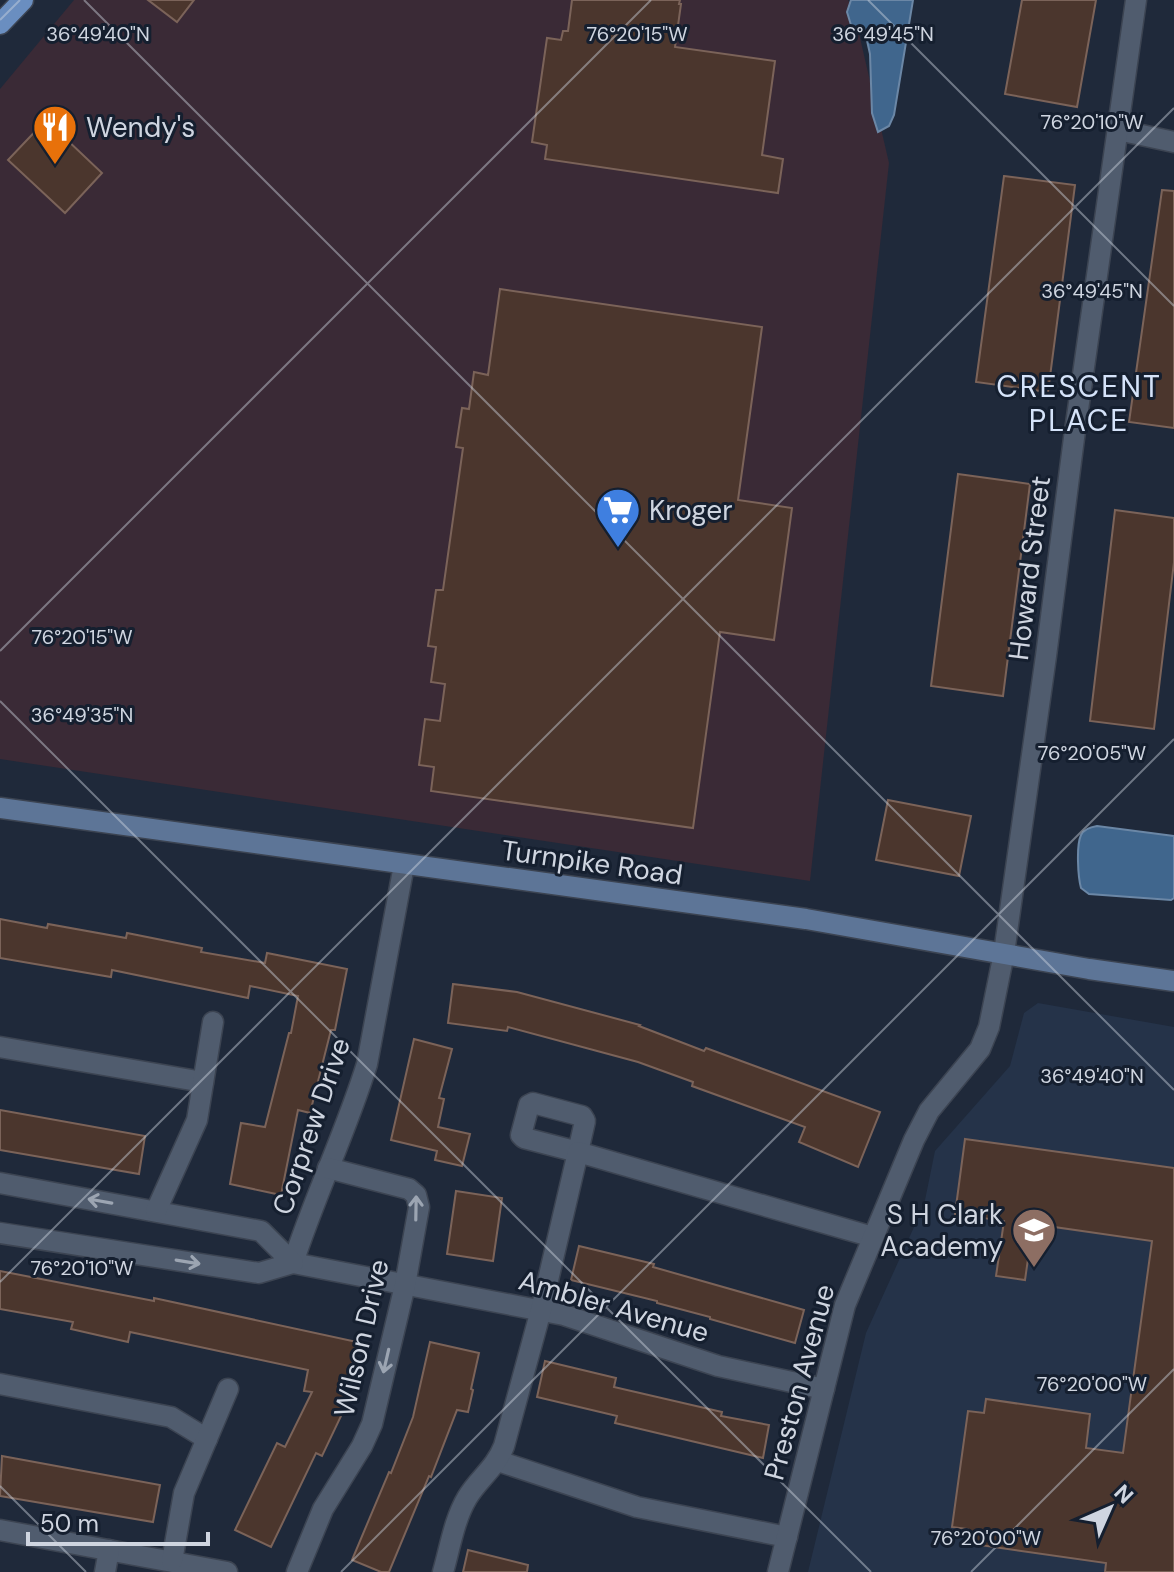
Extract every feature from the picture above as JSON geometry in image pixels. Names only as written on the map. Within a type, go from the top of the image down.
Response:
[{"type":"main road","points":[[0,24],[23,0]]},
{"type":"main road","name":"Turnpike Road","points":[[0,808],[806,919],[1174,981]]},
{"type":"street","name":"Howard Street","points":[[1004,953],[1136,0]]},
{"type":"street","points":[[1118,130],[1174,142]]},
{"type":"street","name":"Corprew Drive","points":[[293,1263],[367,1064],[404,865]]},
{"type":"street","name":"Preston Avenue","points":[[778,1572],[845,1305],[929,1111],[980,1049],[989,1027],[1004,953]]},
{"type":"street","points":[[156,1211],[197,1120],[213,1022]]},
{"type":"street","points":[[0,1047],[203,1082]]},
{"type":"street","points":[[443,1572],[461,1510],[468,1496],[498,1461],[504,1446],[541,1310],[578,1152],[873,1237]]},
{"type":"street","name":"Wilson Drive","points":[[297,1572],[323,1509],[372,1424],[405,1285],[419,1207],[416,1195],[409,1189],[328,1168]]},
{"type":"street","points":[[0,1183],[261,1231],[293,1263]]},
{"type":"street","name":"Ambler Avenue","points":[[0,1233],[259,1273],[293,1263],[564,1315],[718,1366],[824,1389]]},
{"type":"street","points":[[0,1384],[171,1417],[207,1439]]},
{"type":"street","points":[[172,1561],[184,1493],[228,1389]]},
{"type":"street","points":[[498,1461],[637,1507],[787,1537]]},
{"type":"street","points":[[0,1530],[227,1572]]},
{"type":"street","points":[[105,1572],[109,1550]]},
{"type":"shaded area","points":[[74,0],[848,0],[854,12],[889,163],[810,881],[0,759],[0,89]]},
{"type":"shaded area","points":[[851,0],[913,0],[894,115],[889,126],[878,132],[872,113],[870,54],[866,36],[851,25],[847,12]]},
{"type":"shaded area","points":[[1097,826],[1174,836],[1174,898],[1089,894],[1081,888],[1079,840],[1084,831]]},
{"type":"shaded area","name":"S H Clark Academy","points":[[1038,1003],[1174,1027],[1174,1572],[808,1572],[866,1333],[924,1205],[935,1151],[1010,1066],[1024,1013]]},
{"type":"building","points":[[148,0],[194,0],[177,22]]},
{"type":"building","points":[[572,0],[680,0],[675,47],[775,61],[762,155],[783,159],[778,193],[545,159],[547,145],[532,142],[547,38],[561,40],[563,31],[568,31]]},
{"type":"building","points":[[1022,0],[1096,0],[1077,107],[1005,94]]},
{"type":"building","name":"Wendy's","points":[[46,120],[102,173],[65,213],[8,160]]},
{"type":"building","points":[[1004,176],[1075,185],[1048,392],[976,382]]},
{"type":"building","points":[[1162,190],[1174,191],[1174,428],[1129,422]]},
{"type":"building","name":"Kroger","points":[[500,289],[762,327],[738,500],[792,508],[774,640],[720,632],[693,828],[431,791],[434,767],[419,765],[425,719],[440,721],[445,684],[431,682],[436,647],[428,646],[436,590],[443,590],[463,448],[456,447],[462,408],[469,409],[474,372],[488,375]]},
{"type":"building","points":[[958,474],[1030,484],[1003,696],[931,686]]},
{"type":"building","points":[[1115,510],[1174,518],[1174,562],[1154,729],[1090,721]]},
{"type":"building","points":[[888,800],[971,816],[959,876],[876,860]]},
{"type":"building","points":[[0,919],[126,938],[127,933],[202,948],[201,952],[265,963],[267,953],[347,969],[335,1030],[331,1030],[310,1113],[298,1110],[281,1195],[230,1184],[241,1123],[265,1127],[298,996],[250,986],[248,998],[112,970],[111,977],[0,958]]},
{"type":"building","points":[[453,984],[517,992],[640,1025],[704,1051],[706,1048],[880,1112],[858,1167],[799,1142],[805,1127],[692,1086],[693,1082],[638,1062],[508,1027],[507,1031],[448,1023]]},
{"type":"building","points":[[414,1039],[452,1049],[439,1098],[444,1099],[438,1127],[470,1134],[462,1166],[435,1160],[437,1151],[391,1140]]},
{"type":"building","points":[[0,1110],[145,1136],[139,1174],[0,1150]]},
{"type":"building","points":[[965,1139],[1174,1168],[1174,1572],[1105,1572],[1106,1563],[966,1543],[968,1529],[952,1527],[968,1411],[984,1413],[986,1399],[1090,1414],[1086,1448],[1123,1453],[1152,1241],[1033,1224],[1025,1280],[996,1276],[1004,1221],[955,1214]]},
{"type":"building","points":[[456,1191],[502,1198],[493,1261],[447,1254]]},
{"type":"building","points":[[579,1246],[654,1264],[653,1267],[804,1310],[795,1343],[657,1301],[571,1280]]},
{"type":"building","points":[[0,1271],[154,1301],[154,1298],[357,1342],[342,1414],[322,1456],[316,1453],[271,1547],[235,1530],[277,1443],[285,1447],[312,1392],[304,1391],[308,1370],[130,1332],[128,1342],[71,1329],[73,1322],[0,1309]]},
{"type":"building","points":[[430,1342],[479,1353],[473,1390],[468,1412],[457,1410],[389,1572],[381,1572],[352,1560],[413,1417]]},
{"type":"building","points":[[545,1361],[616,1378],[614,1387],[722,1412],[721,1416],[769,1425],[763,1458],[615,1423],[617,1416],[537,1397]]},
{"type":"building","points":[[2,1456],[160,1485],[153,1522],[0,1496]]},
{"type":"building","points":[[468,1550],[528,1565],[527,1572],[463,1572]]},
{"type":"place","name":"Wendy's","points":[[55,166]]},
{"type":"place","name":"Kroger","points":[[618,549]]},
{"type":"place","name":"S H Clark Academy","points":[[1034,1269]]},
{"type":"district","name":"CRESCENT PLACE","points":[[1079,404]]}]
